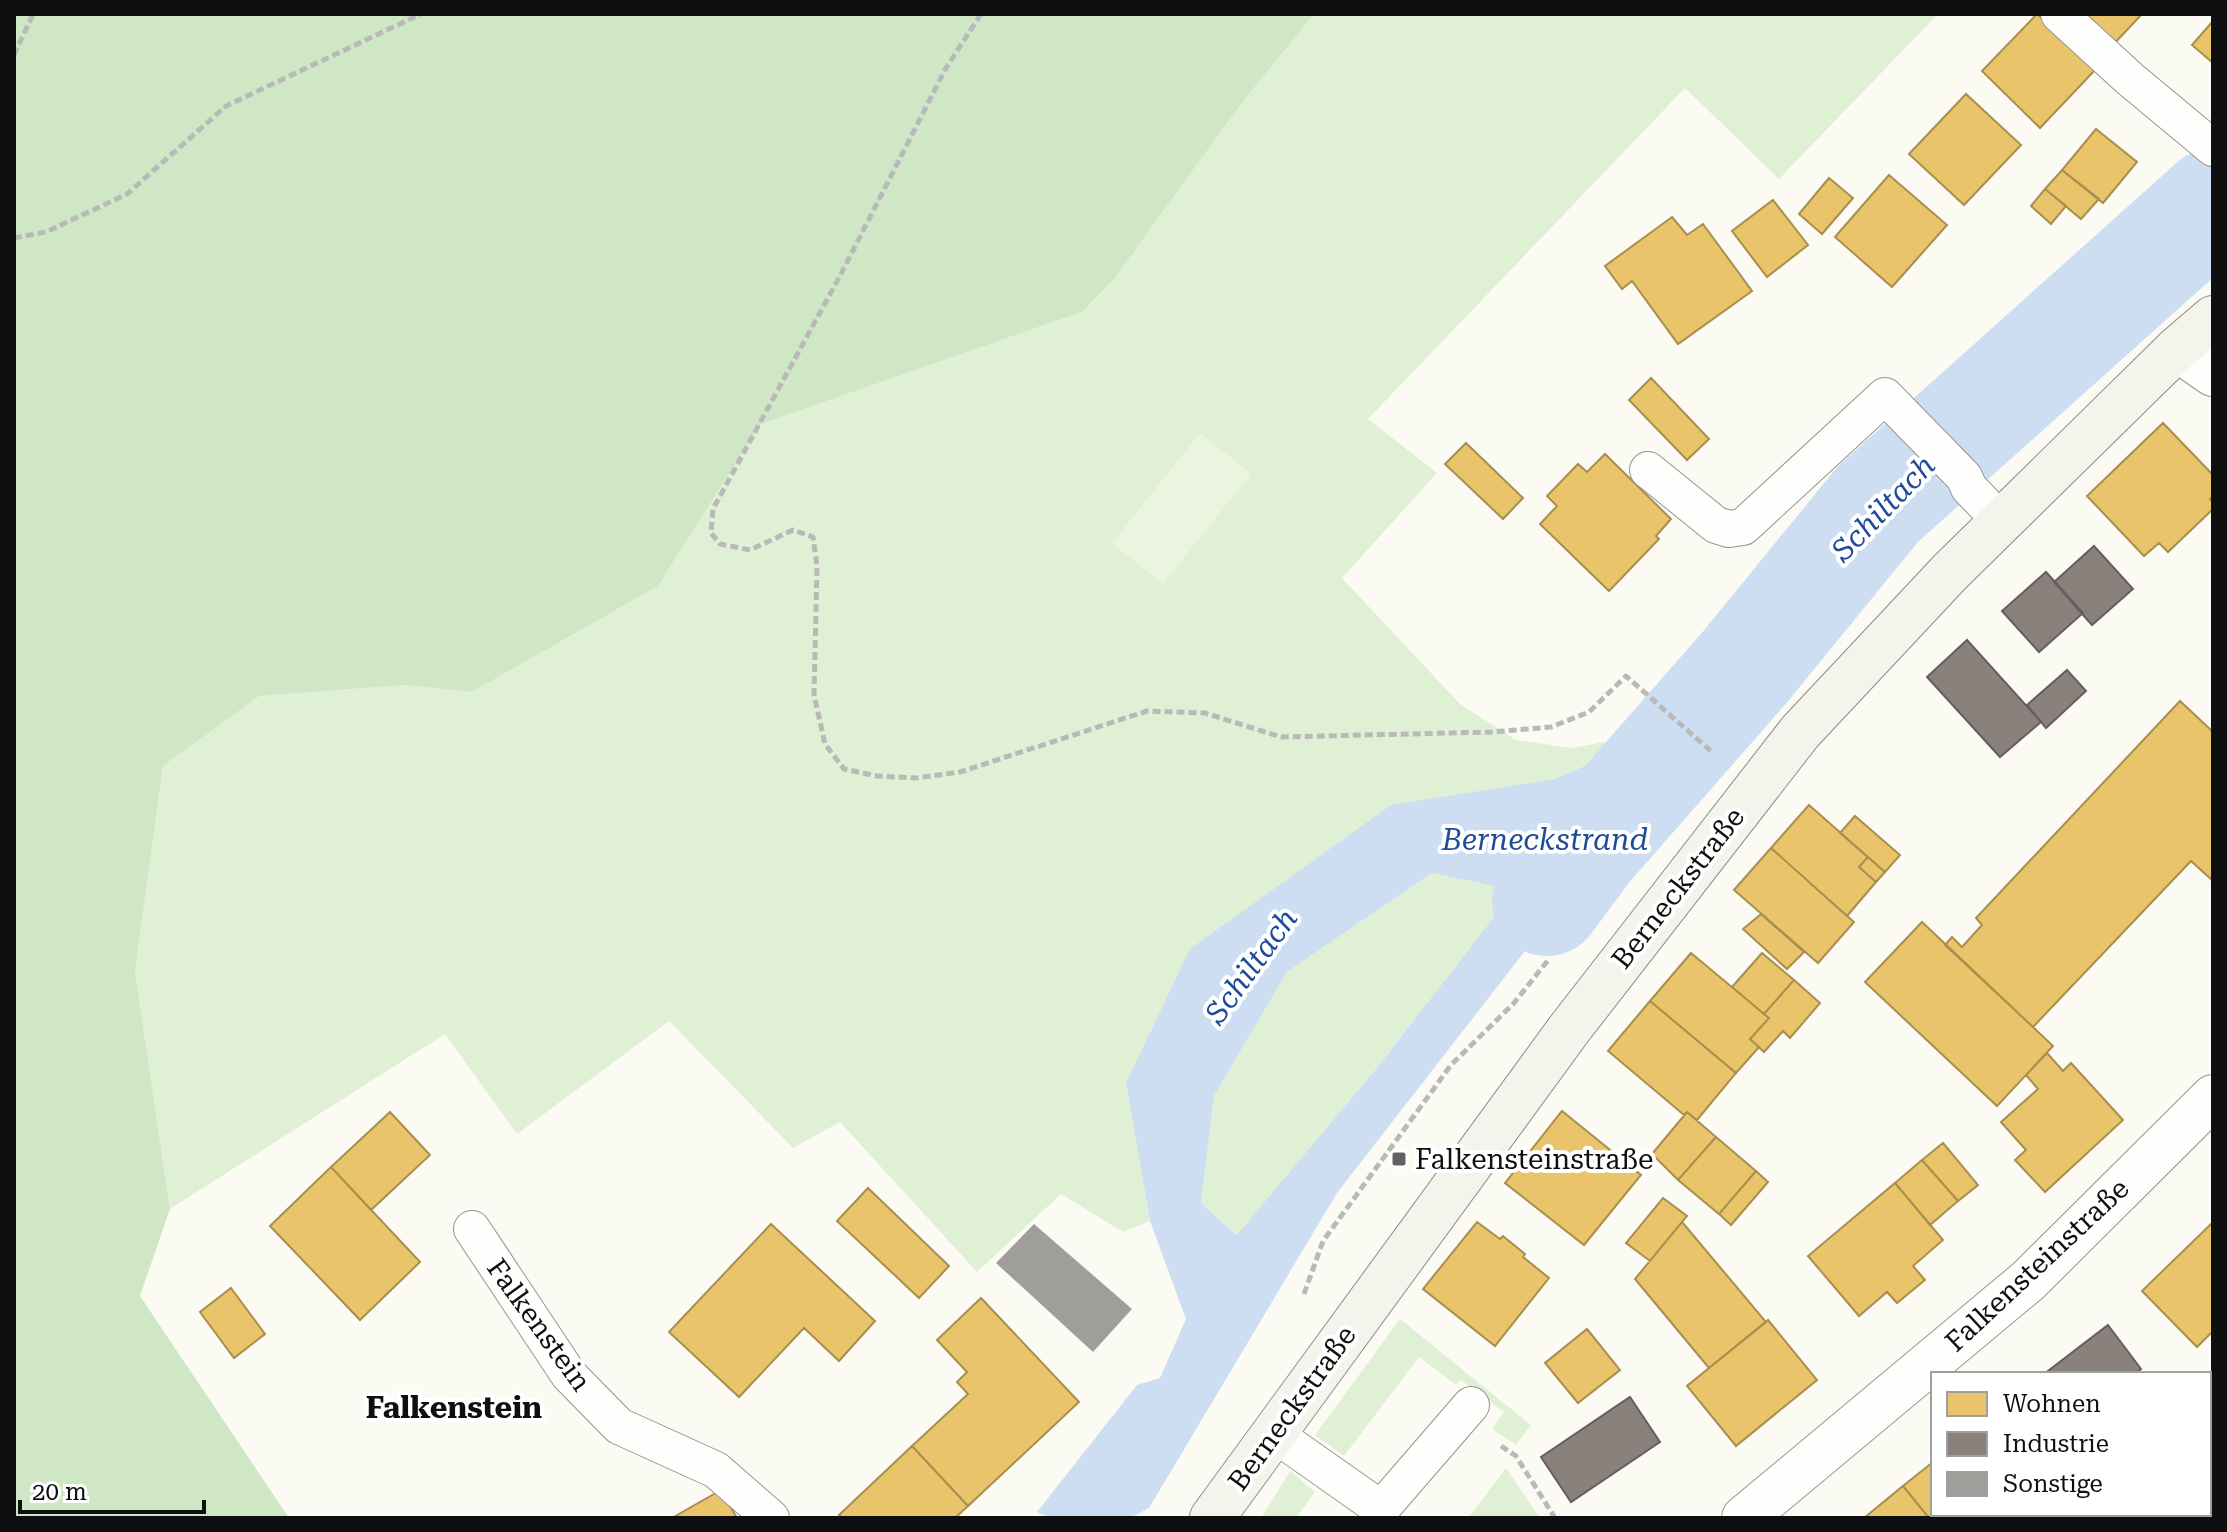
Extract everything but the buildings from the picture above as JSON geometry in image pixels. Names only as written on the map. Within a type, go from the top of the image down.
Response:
[{"type":"main road","name":"Berneckstraße","points":[[1212,1518],[1570,1028],[1800,732],[1950,572],[2177,349],[2213,318]]},
{"type":"street","points":[[2177,349],[2213,374]]},
{"type":"street","name":"Falkensteinstraße","points":[[1744,1518],[2029,1280],[2213,1097]]},
{"type":"lane","points":[[2059,14],[2211,147]]},
{"type":"lane","points":[[1648,470],[1716,525],[1729,529],[1743,527],[1885,396],[1964,477],[1969,488],[2001,521]]},
{"type":"lane","name":"Falkenstein","points":[[472,1229],[569,1375],[619,1426],[716,1470],[771,1518]]},
{"type":"lane","points":[[1273,1433],[1377,1513],[1466,1412]]},
{"type":"path","points":[[14,55],[33,14]]},
{"type":"path","points":[[14,238],[46,232],[127,194],[226,106],[421,14]]},
{"type":"path","points":[[981,14],[946,68],[841,274],[713,509],[711,533],[720,544],[750,550],[793,530],[813,537],[817,566],[814,695],[825,744],[844,769],[877,776],[916,778],[960,772],[1147,711],[1205,713],[1281,737],[1492,732],[1551,727],[1589,712],[1626,676],[1708,748]]},
{"type":"path","points":[[1466,1412],[1516,1456],[1555,1518]]},
{"type":"green space","points":[[14,14],[1314,14],[1241,104],[1114,279],[1082,312],[761,424],[658,586],[472,692],[405,685],[259,696],[163,766],[135,971],[170,1209],[140,1296],[289,1518],[14,1518]]},
{"type":"green space","points":[[1314,14],[1938,14],[1779,179],[1685,88],[1368,419],[1437,473],[1342,578],[1460,704],[1516,740],[1572,748],[1604,742],[1611,754],[1555,779],[1391,806],[1126,1083],[1150,1221],[1123,1232],[1061,1194],[977,1272],[840,1122],[793,1148],[669,1021],[517,1134],[445,1034],[170,1209],[135,971],[163,766],[258,696],[405,685],[472,692],[658,586],[761,424],[1082,312],[1114,279],[1241,104]]},
{"type":"green space","points":[[1200,433],[1251,474],[1163,584],[1112,543]]},
{"type":"green space","points":[[1432,873],[1516,889],[1376,1069],[1238,1235],[1201,1203],[1214,1096],[1287,972]]},
{"type":"green space","points":[[1400,1319],[1531,1425],[1516,1445],[1492,1429],[1504,1412],[1461,1380],[1456,1385],[1419,1357],[1344,1456],[1315,1435]]},
{"type":"green space","points":[[1506,1468],[1540,1518],[1468,1518]]},
{"type":"green space","points":[[1290,1471],[1315,1492],[1296,1518],[1261,1518]]},
{"type":"water","name":"Berneckstrand","points":[[1611,754],[1663,796],[1525,951],[1337,1193],[1149,1508],[1130,1518],[1051,1518],[1037,1512],[1137,1385],[1160,1378],[1186,1319],[1150,1221],[1126,1083],[1190,949],[1391,805],[1555,779]],"holes":[[[1432,873],[1515,890],[1376,1069],[1237,1235],[1201,1203],[1214,1096],[1287,972]]]},
{"type":"waterway","name":"Schiltach","points":[[1547,901],[1588,846],[1745,667],[1878,504],[2213,204]]},
{"type":"place","name":"Falkensteinstraße","points":[[1399,1159]]},
{"type":"district","name":"Falkenstein","points":[[454,1407]]}]
